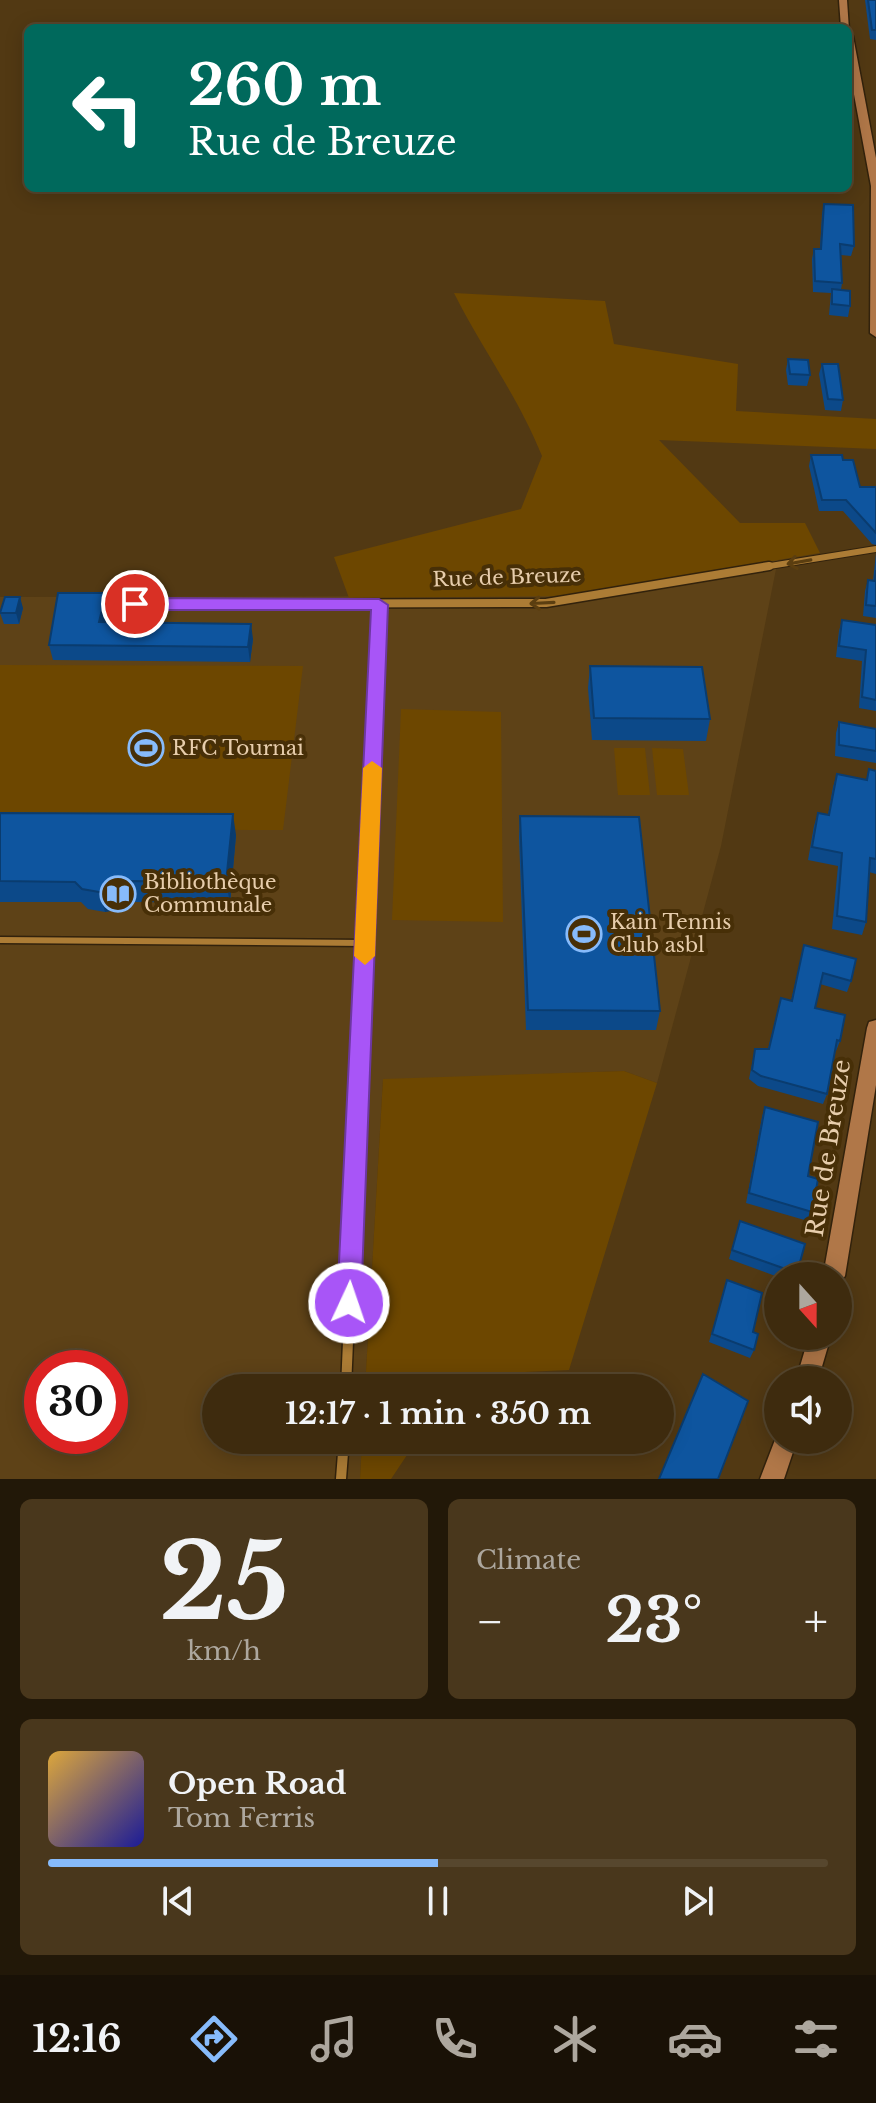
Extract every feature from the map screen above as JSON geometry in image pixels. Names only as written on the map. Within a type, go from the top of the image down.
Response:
[{"type":"street","points":[[843,0],[846,24]]},
{"type":"street","points":[[852,59],[876,186],[876,333]]},
{"type":"street","name":"Rue de Breuze","points":[[135,604],[379,605],[571,601],[876,549]]},
{"type":"street","points":[[347,1374],[379,605]]},
{"type":"street","name":"Rue de Breuze","points":[[836,1262],[876,1028]]},
{"type":"street","points":[[341,1479],[343,1454]]},
{"type":"street","points":[[772,1479],[781,1454]]},
{"type":"lane","points":[[0,940],[365,943]]},
{"type":"shaded area","points":[[454,293],[605,301],[614,344],[738,364],[736,411],[876,419],[876,449],[659,440],[740,523],[805,523],[820,553],[567,596],[349,598],[334,557],[521,509],[542,456]]},
{"type":"shaded area","points":[[778,559],[721,846],[657,1083],[624,1071],[383,1080],[366,1374],[202,1374],[202,1454],[361,1454],[360,1479],[0,1479],[0,597],[567,596]]},
{"type":"shaded area","name":"RFC Tournai","points":[[0,665],[303,666],[283,830],[0,829]]},
{"type":"shaded area","points":[[401,709],[501,712],[503,922],[392,920]]},
{"type":"shaded area","points":[[614,748],[645,748],[650,795],[618,795]]},
{"type":"shaded area","points":[[652,748],[683,749],[689,795],[657,795]]},
{"type":"shaded area","points":[[624,1071],[657,1083],[569,1370],[366,1374],[383,1079]]},
{"type":"shaded area","points":[[361,1454],[408,1454],[391,1479],[360,1479]]},
{"type":"building","points":[[868,0],[876,0],[876,30],[872,30]]},
{"type":"building","points":[[824,204],[853,205],[854,246],[840,244],[842,283],[815,281],[814,249],[821,249]]},
{"type":"building","points":[[832,289],[850,291],[850,306],[832,304]]},
{"type":"building","points":[[788,359],[808,360],[810,375],[790,374]]},
{"type":"building","points":[[822,364],[838,364],[843,400],[828,399]]},
{"type":"building","points":[[811,455],[842,455],[843,460],[853,460],[860,487],[876,487],[876,533],[846,500],[822,500]]},
{"type":"building","points":[[876,570],[876,606],[866,605],[868,580],[875,581]]},
{"type":"building","points":[[58,593],[106,593],[99,622],[251,624],[248,647],[49,645]]},
{"type":"building","points":[[5,597],[20,597],[16,613],[0,613]]},
{"type":"building","points":[[842,620],[876,625],[876,700],[862,697],[866,650],[839,646]]},
{"type":"building","points":[[590,666],[702,667],[710,719],[594,718]]},
{"type":"building","points":[[839,722],[876,729],[876,751],[839,745]]},
{"type":"building","points":[[869,769],[876,771],[876,859],[870,858],[866,922],[837,916],[842,853],[812,847],[818,813],[829,815],[837,774],[867,780]]},
{"type":"building","points":[[0,813],[233,814],[226,882],[126,881],[116,889],[99,892],[82,889],[75,882],[0,881]]},
{"type":"building","name":"Kain Tennis Club asbl","points":[[520,816],[639,817],[660,1011],[528,1010]]},
{"type":"building","points":[[804,945],[856,959],[851,981],[823,973],[815,1008],[845,1015],[827,1094],[761,1076],[752,1070],[755,1049],[769,1049],[781,998],[792,1001]]},
{"type":"building","points":[[765,1107],[818,1122],[808,1176],[818,1179],[812,1212],[749,1193]]},
{"type":"building","points":[[740,1221],[805,1244],[800,1262],[766,1262],[732,1250]]},
{"type":"building","points":[[727,1280],[762,1293],[753,1332],[758,1334],[754,1350],[712,1334]]},
{"type":"building","points":[[703,1374],[748,1401],[718,1479],[659,1479],[669,1454],[674,1454],[674,1443]]},
{"type":"slow traffic","points":[[365,956],[372,768]]},
{"type":"place","name":"RFC Tournai","points":[[146,748]]},
{"type":"place","name":"Bibliothèque Communale","points":[[118,894]]},
{"type":"place","name":"Kain Tennis Club asbl","points":[[584,934]]},
{"type":"route","points":[[135,604],[379,605],[349,1303]]}]
